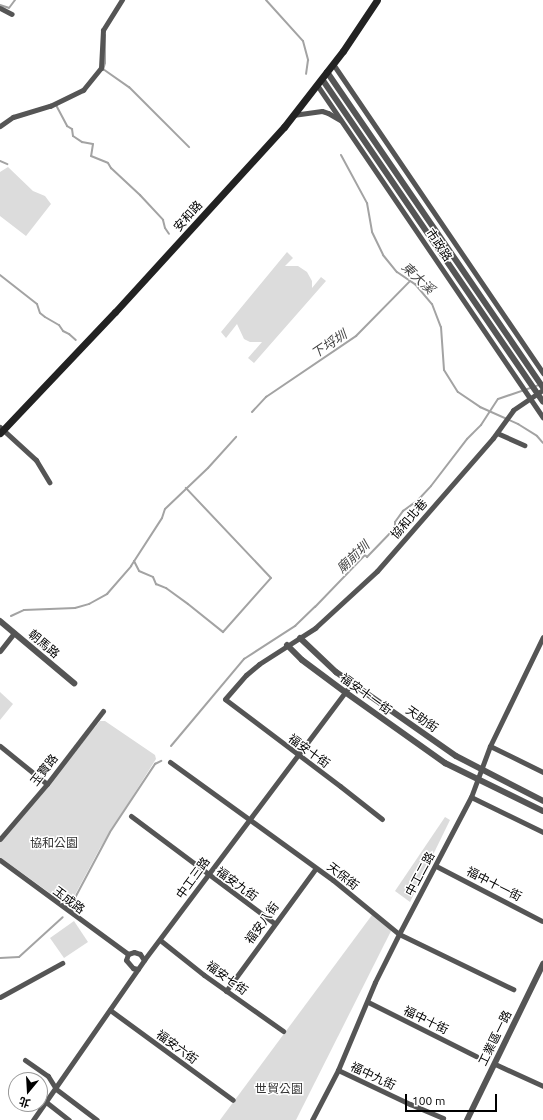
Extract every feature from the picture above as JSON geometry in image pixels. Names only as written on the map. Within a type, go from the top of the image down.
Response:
[{"type":"main road","name":"安和路","points":[[1,430],[115,312],[293,115],[333,64],[376,0]]},
{"type":"street","points":[[0,126],[13,117],[50,106],[83,90],[101,68],[103,30],[122,0]]},
{"type":"street","points":[[0,8],[12,14]]},
{"type":"street","name":"市政路","points":[[333,64],[543,373]]},
{"type":"street","name":"市政路","points":[[327,72],[543,389]]},
{"type":"street","name":"市政路","points":[[319,82],[342,121],[543,417]]},
{"type":"street","name":"市政路","points":[[319,82],[543,402]]},
{"type":"street","points":[[293,115],[322,111],[342,121]]},
{"type":"street","name":"協和北巷","points":[[225,699],[246,675],[259,664],[315,628],[377,571],[496,433],[510,413],[518,405],[543,389]]},
{"type":"street","points":[[1,430],[36,460],[49,482]]},
{"type":"street","points":[[496,433],[524,445]]},
{"type":"street","name":"朝馬路","points":[[0,621],[74,683]]},
{"type":"street","points":[[0,650],[14,633]]},
{"type":"street","name":"中工二路","points":[[312,1120],[338,1070],[376,982],[399,934],[436,866],[470,797],[490,746],[543,637]]},
{"type":"street","name":"天助街","points":[[300,638],[336,672],[456,756],[493,777],[543,801]]},
{"type":"street","name":"福安十一街","points":[[288,645],[302,660],[445,763],[477,779]]},
{"type":"street","name":"中工三路","points":[[48,1099],[144,960],[352,683]]},
{"type":"street","name":"福安十街","points":[[225,699],[382,819]]},
{"type":"street","name":"玉寶路","points":[[0,839],[47,784],[103,711]]},
{"type":"street","points":[[0,746],[47,784]]},
{"type":"street","points":[[490,746],[543,772]]},
{"type":"street","name":"天保街","points":[[170,762],[316,868],[399,934],[513,989]]},
{"type":"street","points":[[477,779],[543,811]]},
{"type":"street","points":[[470,797],[543,832]]},
{"type":"street","name":"福安九街","points":[[131,816],[274,924]]},
{"type":"street","name":"玉成路","points":[[0,860],[128,954]]},
{"type":"street","name":"福中十一街","points":[[436,866],[542,921]]},
{"type":"street","name":"福安八街","points":[[226,991],[316,868]]},
{"type":"street","name":"福安七街","points":[[160,940],[226,991],[283,1031]]},
{"type":"street","name":"玉成路","points":[[128,954],[134,952],[140,954],[144,960]]},
{"type":"street","name":"玉成路","points":[[128,954],[126,960],[133,968],[138,969]]},
{"type":"street","points":[[0,997],[62,962]]},
{"type":"street","name":"工業區一路","points":[[468,1120],[543,966]]},
{"type":"street","name":"福中十街","points":[[368,1002],[476,1056]]},
{"type":"street","name":"福安六街","points":[[110,1010],[233,1100]]},
{"type":"street","points":[[25,1060],[48,1076],[56,1089],[97,1120]]},
{"type":"street","points":[[495,1064],[543,1086]]},
{"type":"street","name":"福中九街","points":[[338,1070],[410,1104],[444,1118]]},
{"type":"street","points":[[48,1104],[69,1120]]},
{"type":"green space","points":[[8,167],[33,191],[45,196],[51,204],[26,236],[0,216],[0,172]]},
{"type":"green space","points":[[287,252],[293,258],[285,266],[298,266],[307,272],[312,281],[312,288],[321,277],[326,281],[254,363],[248,358],[262,342],[250,342],[244,339],[237,324],[226,338],[221,332]]},
{"type":"green space","points":[[0,692],[13,704],[0,720]]},
{"type":"green space","name":"協和公園","points":[[100,721],[105,721],[155,755],[156,759],[100,848],[70,904],[65,904],[0,857],[0,843]]},
{"type":"green space","points":[[445,817],[450,820],[410,902],[395,891]]},
{"type":"green space","name":"世貿公園","points":[[372,915],[390,926],[391,931],[296,1120],[220,1120]]},
{"type":"green space","points":[[74,921],[88,942],[64,958],[50,938]]},
{"type":"waterway","points":[[0,5],[9,8],[15,0]]},
{"type":"waterway","name":"東大溪","points":[[266,0],[303,41],[308,60],[306,74]]},
{"type":"waterway","points":[[103,70],[105,63],[105,35]]},
{"type":"waterway","points":[[103,69],[129,87],[189,147]]},
{"type":"waterway","points":[[56,105],[67,126],[72,129],[73,136],[82,142],[93,144],[91,156],[108,163],[111,168],[140,195],[163,220],[165,228],[169,234]]},
{"type":"waterway","name":"東大溪","points":[[341,155],[367,203],[372,232],[383,255],[397,272],[415,284],[432,304],[441,327],[444,370],[458,392],[480,407],[518,424],[537,436],[543,443]]},
{"type":"waterway","points":[[0,161],[7,164]]},
{"type":"waterway","points":[[0,275],[37,304],[40,313],[59,325],[63,331],[76,340]]},
{"type":"waterway","name":"下埒圳","points":[[252,412],[266,397],[356,336],[410,281]]},
{"type":"waterway","name":"廟前圳","points":[[171,746],[244,659],[295,626],[365,555],[367,557],[395,528],[395,522],[403,511],[418,500],[431,486],[467,439],[481,425],[498,399],[539,385]]},
{"type":"waterway","points":[[11,616],[24,610],[75,608],[89,604],[107,594],[131,566],[162,518],[165,509],[208,468],[236,437]]},
{"type":"waterway","points":[[134,561],[139,571],[153,577],[156,584],[166,588],[223,632],[271,578],[186,488]]},
{"type":"waterway","points":[[71,909],[76,896],[110,832],[155,764],[161,761]]},
{"type":"waterway","points":[[0,958],[19,957],[63,917]]}]
